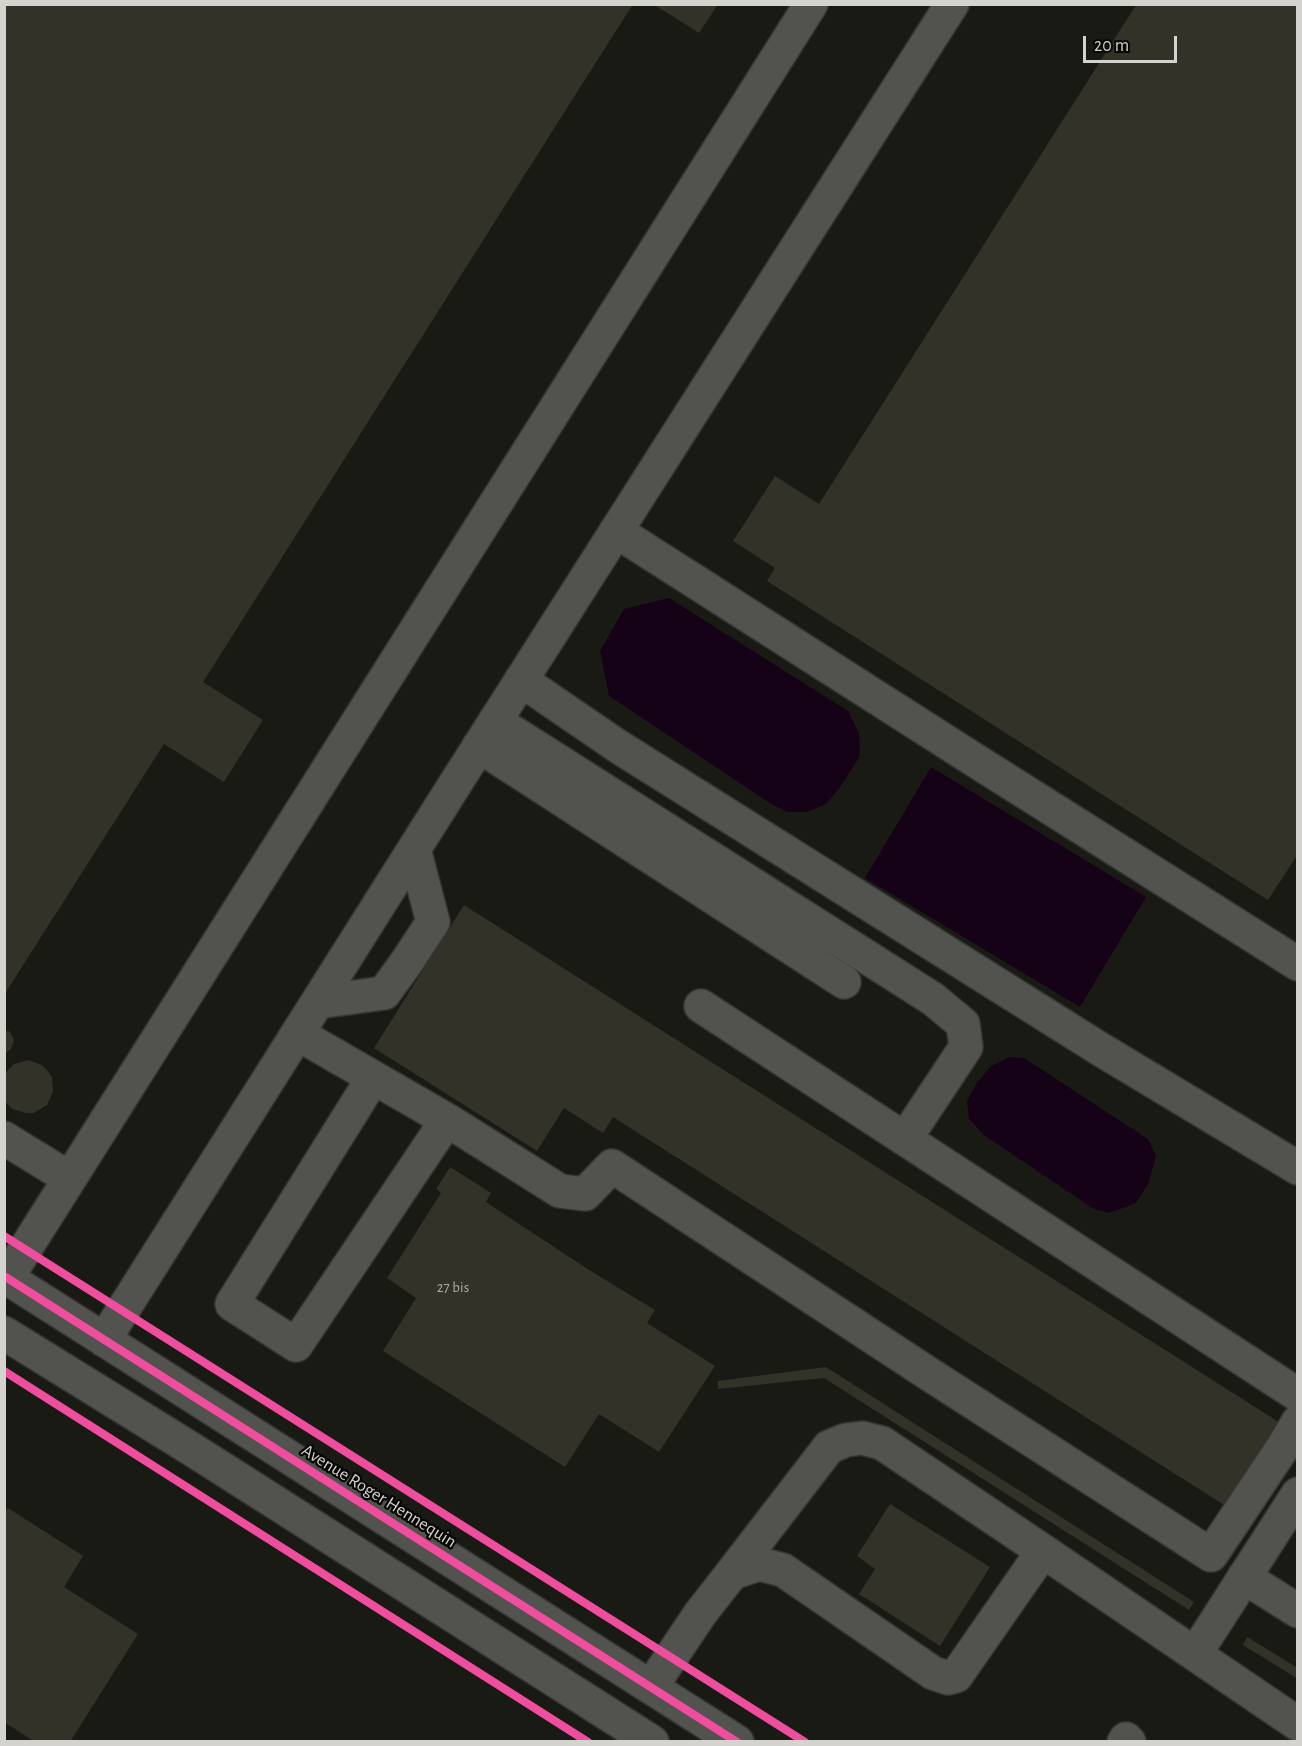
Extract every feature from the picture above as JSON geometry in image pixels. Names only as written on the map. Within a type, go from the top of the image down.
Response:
[{"type":"street","points":[[652,1742],[193,1450],[5,1334],[14,1283],[69,1178],[811,4]]},
{"type":"street","points":[[104,1340],[487,733],[952,4]]},
{"type":"street","points":[[616,531],[1298,964]]},
{"type":"street","points":[[521,680],[619,747],[1070,1030],[1294,1158]]},
{"type":"street","points":[[487,733],[844,982]]},
{"type":"street","points":[[487,733],[933,999],[963,1024],[966,1047],[905,1139]]},
{"type":"street","points":[[318,1002],[384,993],[428,930],[433,921],[414,849]]},
{"type":"street","points":[[701,1006],[1298,1395]]},
{"type":"street","points":[[297,1034],[447,1120],[560,1191],[585,1194],[612,1166],[1211,1555],[1298,1422]]},
{"type":"street","points":[[373,1078],[232,1304],[296,1345],[447,1120]]},
{"type":"street","points":[[4,1138],[69,1178]]},
{"type":"street","name":"Avenue Roger Hennequin","points":[[14,1283],[736,1742]]},
{"type":"street","points":[[651,1687],[700,1614],[829,1447],[846,1440],[862,1438],[882,1443],[1298,1724]]},
{"type":"street","points":[[1195,1654],[1298,1494]]},
{"type":"street","points":[[732,1573],[759,1564],[783,1570],[933,1673],[948,1678],[956,1676],[1043,1551]]},
{"type":"street","points":[[1244,1577],[1298,1611]]},
{"type":"street","points":[[1124,1742],[1126,1739],[1129,1742]]},
{"type":"shaded area","points":[[669,598],[848,711],[859,733],[860,756],[841,786],[826,804],[807,812],[788,812],[771,804],[609,696],[600,651],[624,609]]},
{"type":"shaded area","points":[[931,767],[1146,897],[1080,1007],[865,878]]},
{"type":"shaded area","points":[[1009,1057],[1024,1058],[1148,1139],[1156,1156],[1148,1184],[1136,1203],[1109,1213],[1094,1209],[985,1136],[969,1119],[967,1101],[976,1084],[991,1066]]},
{"type":"building","points":[[4,4],[633,4],[203,682],[263,720],[224,782],[164,744],[4,995]]},
{"type":"building","points":[[653,4],[718,4],[699,33]]},
{"type":"building","points":[[1136,5],[1298,5],[1298,854],[1268,900],[767,581],[775,568],[733,541],[775,476],[819,504]]},
{"type":"building","points":[[464,905],[1285,1426],[1232,1510],[613,1117],[603,1133],[564,1108],[537,1151],[374,1048]]},
{"type":"building","points":[[4,1029],[10,1032],[14,1040],[11,1049],[4,1054]]},
{"type":"building","points":[[28,1060],[42,1065],[52,1077],[53,1092],[47,1105],[34,1113],[12,1109],[4,1100],[4,1074],[14,1064]]},
{"type":"building","points":[[450,1167],[491,1193],[486,1202],[589,1270],[655,1310],[647,1323],[715,1366],[659,1452],[599,1414],[565,1467],[383,1351],[416,1298],[387,1278],[441,1193],[436,1189]]},
{"type":"building","points":[[826,1367],[1194,1602],[1189,1610],[824,1378],[718,1389],[718,1381]]},
{"type":"building","points":[[890,1504],[990,1567],[940,1646],[859,1594],[875,1569],[857,1556]]},
{"type":"building","points":[[8,1508],[83,1556],[64,1587],[138,1634],[70,1742],[35,1742],[4,1722],[4,1513]]},
{"type":"building","points":[[1247,1637],[1298,1668],[1298,1679],[1243,1645]]},
{"type":"cycle path","points":[[4,1236],[805,1742]]},
{"type":"cycle path","points":[[4,1276],[737,1742]]},
{"type":"cycle path","points":[[4,1371],[588,1742]]}]
